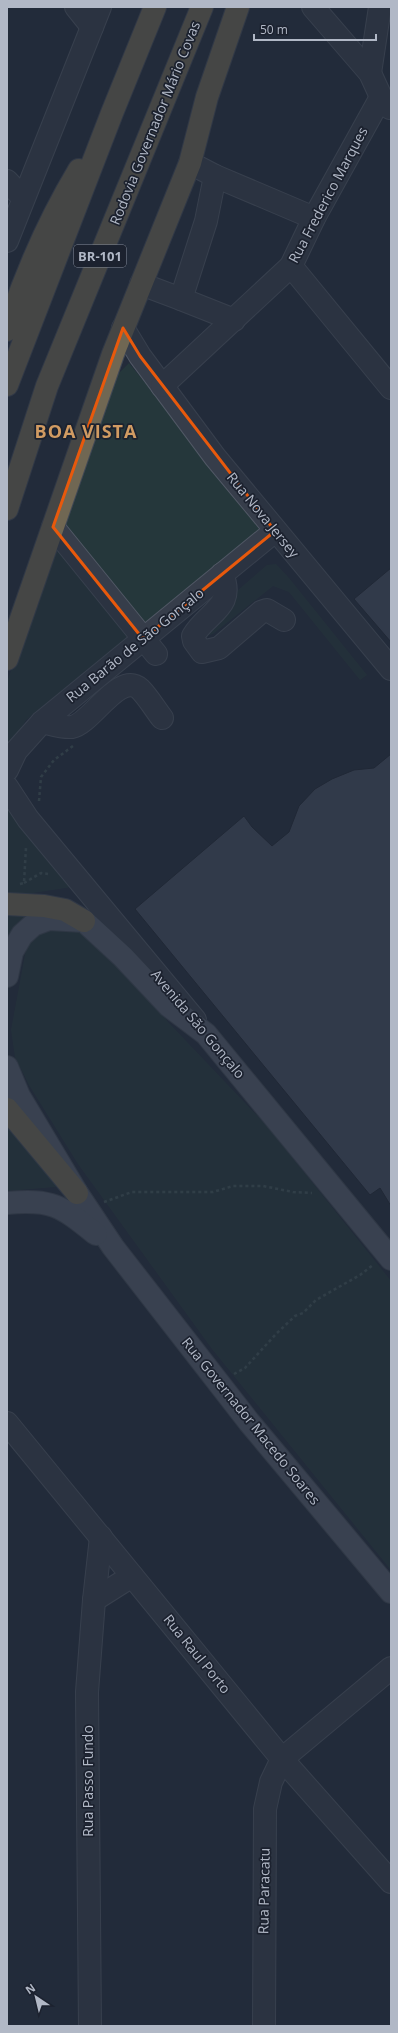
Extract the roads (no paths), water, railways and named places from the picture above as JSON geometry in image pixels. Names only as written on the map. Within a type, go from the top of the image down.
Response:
[{"type":"highway","name":"BR-101","points":[[7,385],[155,7]]},
{"type":"highway","name":"Rodovia Governador Mário Covas","points":[[7,509],[47,386],[202,7]]},
{"type":"highway","points":[[7,659],[113,354],[190,163],[207,97],[238,7]]},
{"type":"highway","points":[[7,330],[19,294],[61,200],[112,114]]},
{"type":"highway","points":[[7,904],[44,906],[65,910],[84,921]]},
{"type":"highway","points":[[7,1109],[77,1192]]},
{"type":"main road","points":[[7,976],[12,952],[22,935],[33,925],[49,919],[84,921],[123,956],[169,1006],[206,1034]]},
{"type":"main road","name":"Avenida São Gonçalo","points":[[206,1034],[389,1257]]},
{"type":"main road","name":"Rua Governador Macedo Soares","points":[[7,1067],[19,1096],[88,1210],[113,1247],[250,1422],[391,1592]]},
{"type":"main road","name":"Rua Governador Macedo Soares","points":[[7,1203],[25,1201],[51,1203],[70,1213],[113,1247]]},
{"type":"street","points":[[76,7],[92,27]]},
{"type":"street","points":[[7,241],[100,7]]},
{"type":"street","points":[[313,7],[370,73],[386,103]]},
{"type":"street","points":[[370,73],[380,7]]},
{"type":"street","name":"Rua Frederico Marques","points":[[162,386],[291,266],[314,218],[386,103]]},
{"type":"street","points":[[190,163],[215,176],[314,218]]},
{"type":"street","points":[[181,299],[206,222],[215,176]]},
{"type":"street","points":[[7,181],[23,198]]},
{"type":"street","points":[[291,266],[391,388]]},
{"type":"street","points":[[141,284],[234,320]]},
{"type":"street","name":"Rua Nova Jersey","points":[[124,328],[140,356],[216,457],[275,531],[391,669]]},
{"type":"street","points":[[113,354],[140,356]]},
{"type":"street","points":[[53,527],[149,647]]},
{"type":"street","name":"Rua Barão de São Gonçalo","points":[[7,770],[16,751],[42,722],[149,647],[222,574],[275,531]]},
{"type":"street","points":[[222,574],[227,591],[224,599],[214,613],[193,636],[194,641],[202,652],[219,648],[261,612],[267,610],[272,611],[284,620]]},
{"type":"street","points":[[42,722],[62,726],[72,726],[83,722],[116,689],[127,685],[139,688],[162,718]]},
{"type":"street","name":"Avenida São Gonçalo","points":[[7,787],[33,811],[206,1034]]},
{"type":"street","name":"Rua Raul Porto","points":[[7,1423],[282,1759],[391,1882]]},
{"type":"street","name":"Rua Passo Fundo","points":[[90,2026],[87,1692],[94,1600],[101,1537]]},
{"type":"street","points":[[94,1600],[132,1576]]},
{"type":"street","points":[[282,1759],[391,1668]]},
{"type":"street","name":"Rua Paracatu","points":[[264,2026],[265,1809],[271,1782],[282,1759]]},
{"type":"district","name":"BOA VISTA","points":[[86,432]]}]
